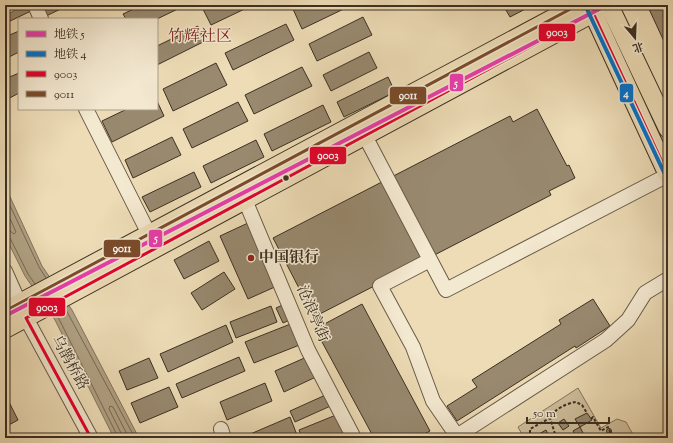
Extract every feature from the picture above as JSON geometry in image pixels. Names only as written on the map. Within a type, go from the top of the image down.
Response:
[{"type":"main road","points":[[61,290],[149,234],[587,8],[609,5],[668,129]]},
{"type":"main road","points":[[5,329],[25,308],[245,200],[365,136],[587,8]]},
{"type":"main road","points":[[587,8],[668,175]]},
{"type":"street","points":[[5,7],[9,5]]},
{"type":"street","points":[[34,5],[41,18]]},
{"type":"street","points":[[87,110],[149,234]]},
{"type":"street","points":[[365,136],[446,290],[668,175]]},
{"type":"street","name":"沧浪亭街","points":[[245,200],[308,350],[354,438]]},
{"type":"street","points":[[430,260],[380,286],[412,347],[433,402],[457,436],[606,340],[628,320],[645,293],[668,279]]},
{"type":"street","name":"乌鹊桥路","points":[[5,271],[91,438]]},
{"type":"path","points":[[530,438],[530,429],[550,418],[551,415],[564,406],[576,402],[582,405],[587,413]]},
{"type":"path","points":[[591,419],[593,417],[601,430],[608,427],[613,438]]},
{"type":"path","points":[[550,418],[557,438]]},
{"type":"path","points":[[601,438],[611,433]]},
{"type":"path","points":[[548,438],[555,434]]},
{"type":"shaded area","points":[[578,388],[601,428],[617,419],[626,422],[635,438],[524,438],[518,427]]},
{"type":"water","points":[[5,186],[42,266],[72,310],[139,438],[114,438],[55,320],[25,276],[5,236]]},
{"type":"building","points":[[15,5],[28,5],[31,11],[8,22],[5,17],[5,10]]},
{"type":"building","points":[[41,5],[69,5],[46,16]]},
{"type":"building","points":[[142,5],[184,5],[158,19],[125,18],[123,14]]},
{"type":"building","points":[[201,5],[253,5],[211,25]]},
{"type":"building","points":[[302,5],[352,5],[302,29],[293,9]]},
{"type":"building","points":[[503,5],[533,5],[510,17]]},
{"type":"building","points":[[657,5],[668,5],[668,50],[649,9]]},
{"type":"building","points":[[363,17],[372,35],[317,61],[309,44]]},
{"type":"building","points":[[286,24],[294,40],[233,70],[225,53]]},
{"type":"building","points":[[198,26],[205,41],[158,64],[158,46]]},
{"type":"building","points":[[18,31],[18,52],[5,59],[5,37]]},
{"type":"building","points":[[369,52],[377,68],[331,91],[323,75]]},
{"type":"building","points":[[216,63],[227,85],[173,111],[163,89]]},
{"type":"building","points":[[302,67],[312,86],[254,114],[245,95]]},
{"type":"building","points":[[18,73],[18,94],[6,100],[5,79]]},
{"type":"building","points":[[388,77],[395,92],[344,117],[337,102]]},
{"type":"building","points":[[238,102],[248,121],[192,148],[183,129]]},
{"type":"building","points":[[158,103],[164,116],[112,142],[102,121],[125,110],[158,110]]},
{"type":"building","points":[[323,105],[331,122],[272,151],[264,134]]},
{"type":"building","points":[[537,109],[567,166],[569,165],[575,178],[549,191],[551,195],[314,317],[273,238],[510,116],[513,122]]},
{"type":"building","points":[[172,137],[181,155],[133,178],[125,160]]},
{"type":"building","points":[[256,140],[264,157],[211,183],[203,166]]},
{"type":"building","points":[[194,172],[201,187],[150,212],[142,197]]},
{"type":"building","points":[[248,223],[277,286],[248,299],[220,236]]},
{"type":"building","points":[[209,241],[219,261],[184,279],[174,260]]},
{"type":"building","points":[[224,272],[235,289],[202,310],[191,293]]},
{"type":"building","points":[[593,299],[610,326],[576,348],[575,346],[457,421],[447,406],[477,387],[472,380],[561,324],[559,320]]},
{"type":"building","points":[[287,303],[294,318],[283,323],[276,308]]},
{"type":"building","points":[[362,304],[430,431],[417,438],[374,438],[315,329]]},
{"type":"building","points":[[271,306],[277,322],[236,338],[230,322]]},
{"type":"building","points":[[293,323],[302,344],[254,363],[245,342]]},
{"type":"building","points":[[226,325],[233,342],[168,372],[160,354]]},
{"type":"building","points":[[309,356],[318,376],[284,392],[275,371]]},
{"type":"building","points":[[239,357],[245,371],[182,398],[176,384]]},
{"type":"building","points":[[149,358],[158,378],[127,390],[119,371]]},
{"type":"building","points":[[265,383],[272,401],[227,420],[220,402]]},
{"type":"building","points":[[169,387],[178,407],[140,423],[131,403]]},
{"type":"building","points":[[330,393],[335,404],[295,422],[290,411]]},
{"type":"building","points":[[8,400],[18,420],[5,427],[5,402]]},
{"type":"building","points":[[341,413],[348,431],[331,438],[302,438],[299,430]]},
{"type":"building","points":[[587,413],[592,420],[580,427],[575,419]]},
{"type":"building","points":[[290,417],[297,435],[290,438],[241,438]]},
{"type":"building","points":[[564,419],[569,426],[563,430],[558,423]]},
{"type":"building","points":[[580,427],[584,435],[577,438],[573,431]]},
{"type":"building","points":[[609,428],[612,431],[609,434],[606,431]]},
{"type":"building","points":[[546,430],[549,436],[545,438],[532,438]]},
{"type":"building","points":[[611,432],[615,438],[612,438],[610,434],[603,438],[599,438]]},
{"type":"building","points":[[555,433],[558,438],[555,436],[545,438]]},
{"type":"metro line","name":"4","points":[[585,5],[668,181]]},
{"type":"metro line","name":"5","points":[[5,316],[607,5]]},
{"type":"transit line","name":"9011","points":[[5,311],[578,5]]},
{"type":"transit line","name":"9003","points":[[91,438],[26,318],[593,13],[668,175]]},
{"type":"place","name":"中国银行","points":[[251,258]]},
{"type":"district","name":"竹辉社区","points":[[200,37]]}]
